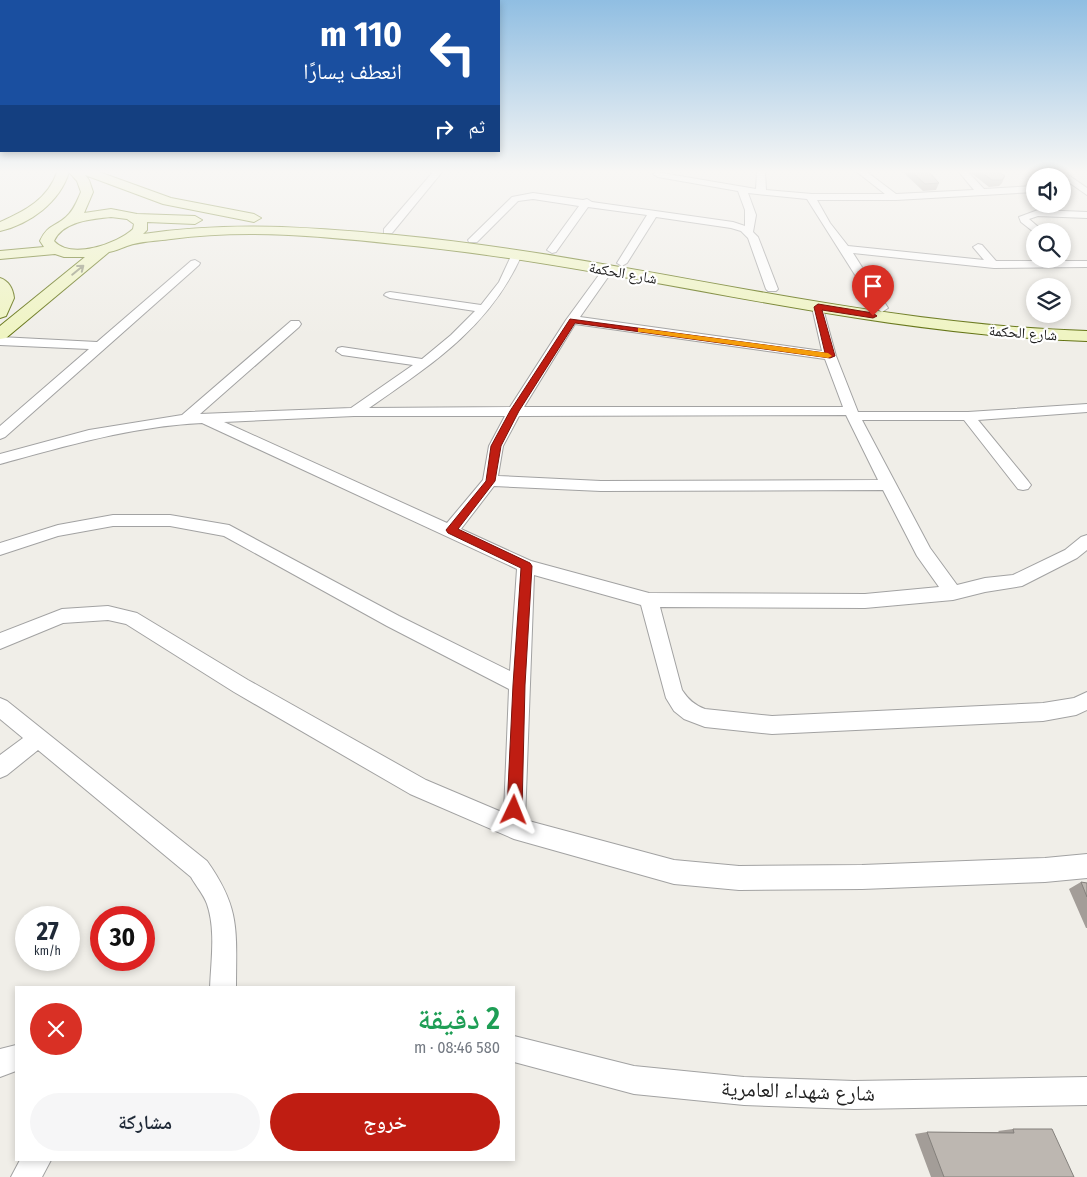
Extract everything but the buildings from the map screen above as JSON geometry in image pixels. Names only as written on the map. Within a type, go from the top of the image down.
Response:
[{"type":"street","points":[[0,244],[28,238],[59,227]]},
{"type":"street","points":[[128,241],[140,230],[140,227]]},
{"type":"street","name":"شارع الحكمة","points":[[334,227],[473,240],[552,250],[882,308],[976,321],[1087,327]]},
{"type":"street","points":[[388,231],[391,227]]},
{"type":"street","points":[[473,240],[486,227]]},
{"type":"street","points":[[552,250],[569,227]]},
{"type":"street","points":[[622,263],[644,227]]},
{"type":"street","points":[[737,227],[748,232],[754,239],[772,289]]},
{"type":"street","points":[[748,232],[751,227]]},
{"type":"street","points":[[828,227],[845,249],[882,308]]},
{"type":"street","name":"شارع الحكمة","points":[[103,250],[128,241],[210,231],[267,230],[337,234],[416,241],[517,254],[929,325],[1026,334],[1087,336]]},
{"type":"street","points":[[52,231],[47,241],[59,259]]},
{"type":"street","points":[[978,246],[994,265]]},
{"type":"street","points":[[845,249],[994,265],[1081,264]]},
{"type":"street","points":[[0,255],[59,259],[103,250]]},
{"type":"street","points":[[0,334],[103,250]]},
{"type":"street","points":[[354,412],[426,363],[484,309],[504,281],[517,254]]},
{"type":"street","points":[[0,320],[45,284],[59,259]]},
{"type":"street","points":[[0,434],[195,263]]},
{"type":"street","points":[[451,530],[490,481],[496,446],[515,411],[572,320],[608,270]]},
{"type":"street","points":[[0,283],[6,294],[6,301],[0,313]]},
{"type":"street","points":[[390,295],[484,309]]},
{"type":"street","points":[[818,307],[830,356],[852,413],[923,552],[953,593]]},
{"type":"street","points":[[572,320],[830,356]]},
{"type":"street","points":[[186,419],[294,324]]},
{"type":"street","points":[[0,342],[100,346]]},
{"type":"street","points":[[342,350],[426,363]]},
{"type":"street","points":[[0,459],[89,435],[186,419],[204,418],[354,412],[515,411],[852,413],[968,416],[1087,408]]},
{"type":"street","points":[[968,416],[1023,485]]},
{"type":"street","points":[[204,418],[526,566],[649,600],[865,601],[953,593],[985,585],[1016,581],[1071,554],[1087,541]]},
{"type":"street","points":[[490,481],[601,486],[889,485]]},
{"type":"street","points":[[0,549],[69,526],[142,518],[172,519],[229,531],[392,621],[519,685]]},
{"type":"street","points":[[514,828],[519,685],[526,566]]},
{"type":"street","points":[[649,600],[673,692],[681,705],[690,713],[704,718],[782,724],[1043,712],[1076,706],[1087,701]]},
{"type":"street","points":[[0,641],[62,616],[108,613],[131,618],[241,686],[410,783],[514,828],[674,872],[739,878],[862,877],[1045,870],[1087,866]]},
{"type":"street","points":[[0,707],[149,831],[199,869],[212,888],[220,906],[224,929],[223,986]]},
{"type":"street","points":[[0,768],[38,738]]},
{"type":"street","name":"شارع شهداء العامرية","points":[[515,1049],[634,1080],[744,1091],[854,1095],[1087,1091]]},
{"type":"street","points":[[0,1063],[15,1058]]},
{"type":"street","points":[[26,1177],[35,1161]]},
{"type":"slow traffic","points":[[641,330],[828,356]]},
{"type":"route","points":[[514,810],[526,566],[451,530],[490,481],[496,446],[515,411],[572,320],[830,356],[818,307],[873,316]]}]
